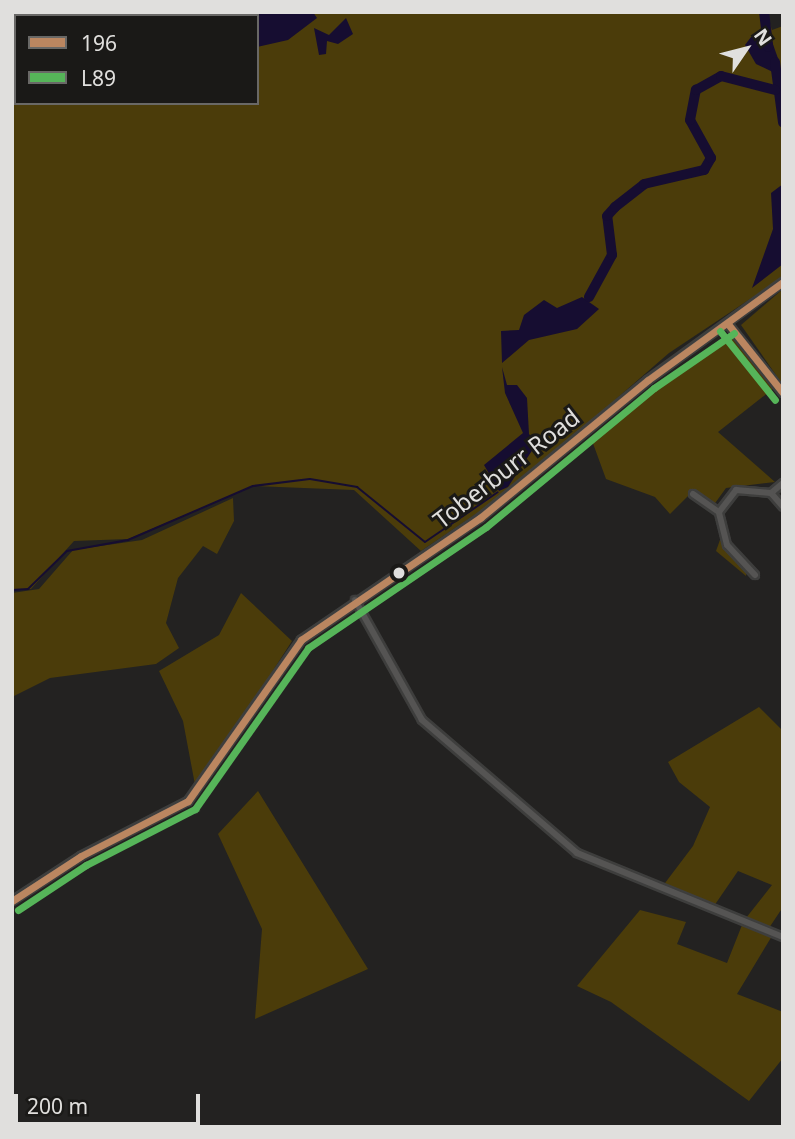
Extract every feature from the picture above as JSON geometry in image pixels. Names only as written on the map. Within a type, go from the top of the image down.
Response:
[{"type":"street","name":"Toberburr Road","points":[[12,901],[81,856],[188,801],[231,747],[287,652],[355,600],[480,518],[648,380],[783,282]]},
{"type":"street","points":[[728,324],[783,393]]},
{"type":"street","points":[[771,493],[783,483]]},
{"type":"street","points":[[719,512],[736,490],[771,493],[783,507]]},
{"type":"street","points":[[698,495],[719,512],[727,545],[755,575]]},
{"type":"street","points":[[355,600],[422,720],[577,853],[783,937]]},
{"type":"shaded area","points":[[12,12],[766,12],[772,30],[783,26],[783,277],[669,353],[510,491],[421,551],[354,490],[253,486],[128,539],[74,541],[31,589],[12,589]]},
{"type":"shaded area","points":[[246,12],[313,12],[317,18],[288,40],[259,47],[259,14]]},
{"type":"shaded area","points":[[346,18],[353,34],[338,44],[327,41],[326,54],[319,55],[314,28],[329,35]]},
{"type":"shaded area","points":[[770,36],[780,64],[779,75],[756,64],[745,45],[751,37]]},
{"type":"shaded area","points":[[783,184],[783,264],[752,288],[773,229],[771,193]]},
{"type":"shaded area","points":[[783,289],[783,385],[741,325]]},
{"type":"shaded area","points":[[582,297],[599,309],[577,329],[529,340],[502,363],[501,331],[519,330],[524,315],[544,300],[557,308]]},
{"type":"shaded area","points":[[725,336],[736,340],[774,388],[718,432],[775,482],[726,488],[713,506],[695,489],[670,514],[655,497],[606,479],[591,438]]},
{"type":"shaded area","points":[[502,367],[507,385],[517,385],[527,398],[529,434],[537,443],[508,487],[499,491],[484,465],[523,433],[505,393]]},
{"type":"shaded area","points":[[233,498],[234,521],[217,554],[203,546],[178,578],[166,623],[179,648],[156,664],[50,678],[12,697],[12,593],[39,589],[73,550],[142,540]]},
{"type":"shaded area","points":[[721,537],[747,568],[746,576],[716,551]]},
{"type":"shaded area","points":[[241,593],[292,641],[196,790],[183,721],[159,671],[219,635]]},
{"type":"shaded area","points":[[759,707],[783,731],[783,907],[769,928],[746,918],[772,885],[738,871],[714,906],[662,887],[693,846],[710,807],[679,782],[668,762]]},
{"type":"shaded area","points":[[258,791],[368,969],[255,1019],[262,929],[218,834]]},
{"type":"shaded area","points":[[640,910],[686,922],[677,944],[727,963],[742,925],[772,936],[737,994],[783,1012],[783,1058],[749,1101],[611,1002],[577,986]]},
{"type":"waterway","points":[[764,12],[768,47]]},
{"type":"waterway","points":[[775,62],[783,122]]},
{"type":"waterway","points":[[589,297],[612,255],[607,216],[644,184],[704,170],[711,158],[690,120],[696,90],[721,76],[775,90]]},
{"type":"waterway","points":[[12,590],[28,589],[67,551],[128,540],[253,486],[310,479],[357,487],[425,542],[498,492]]},
{"type":"transit line","name":"196","points":[[12,901],[81,856],[188,801],[301,640],[480,518],[648,380],[783,282]]},
{"type":"transit line","name":"196","points":[[728,324],[783,393]]},
{"type":"transit line","name":"L89","points":[[720,331],[775,400]]},
{"type":"transit line","name":"L89","points":[[18,910],[86,865],[195,809],[308,648],[486,527],[654,388],[734,333]]}]
